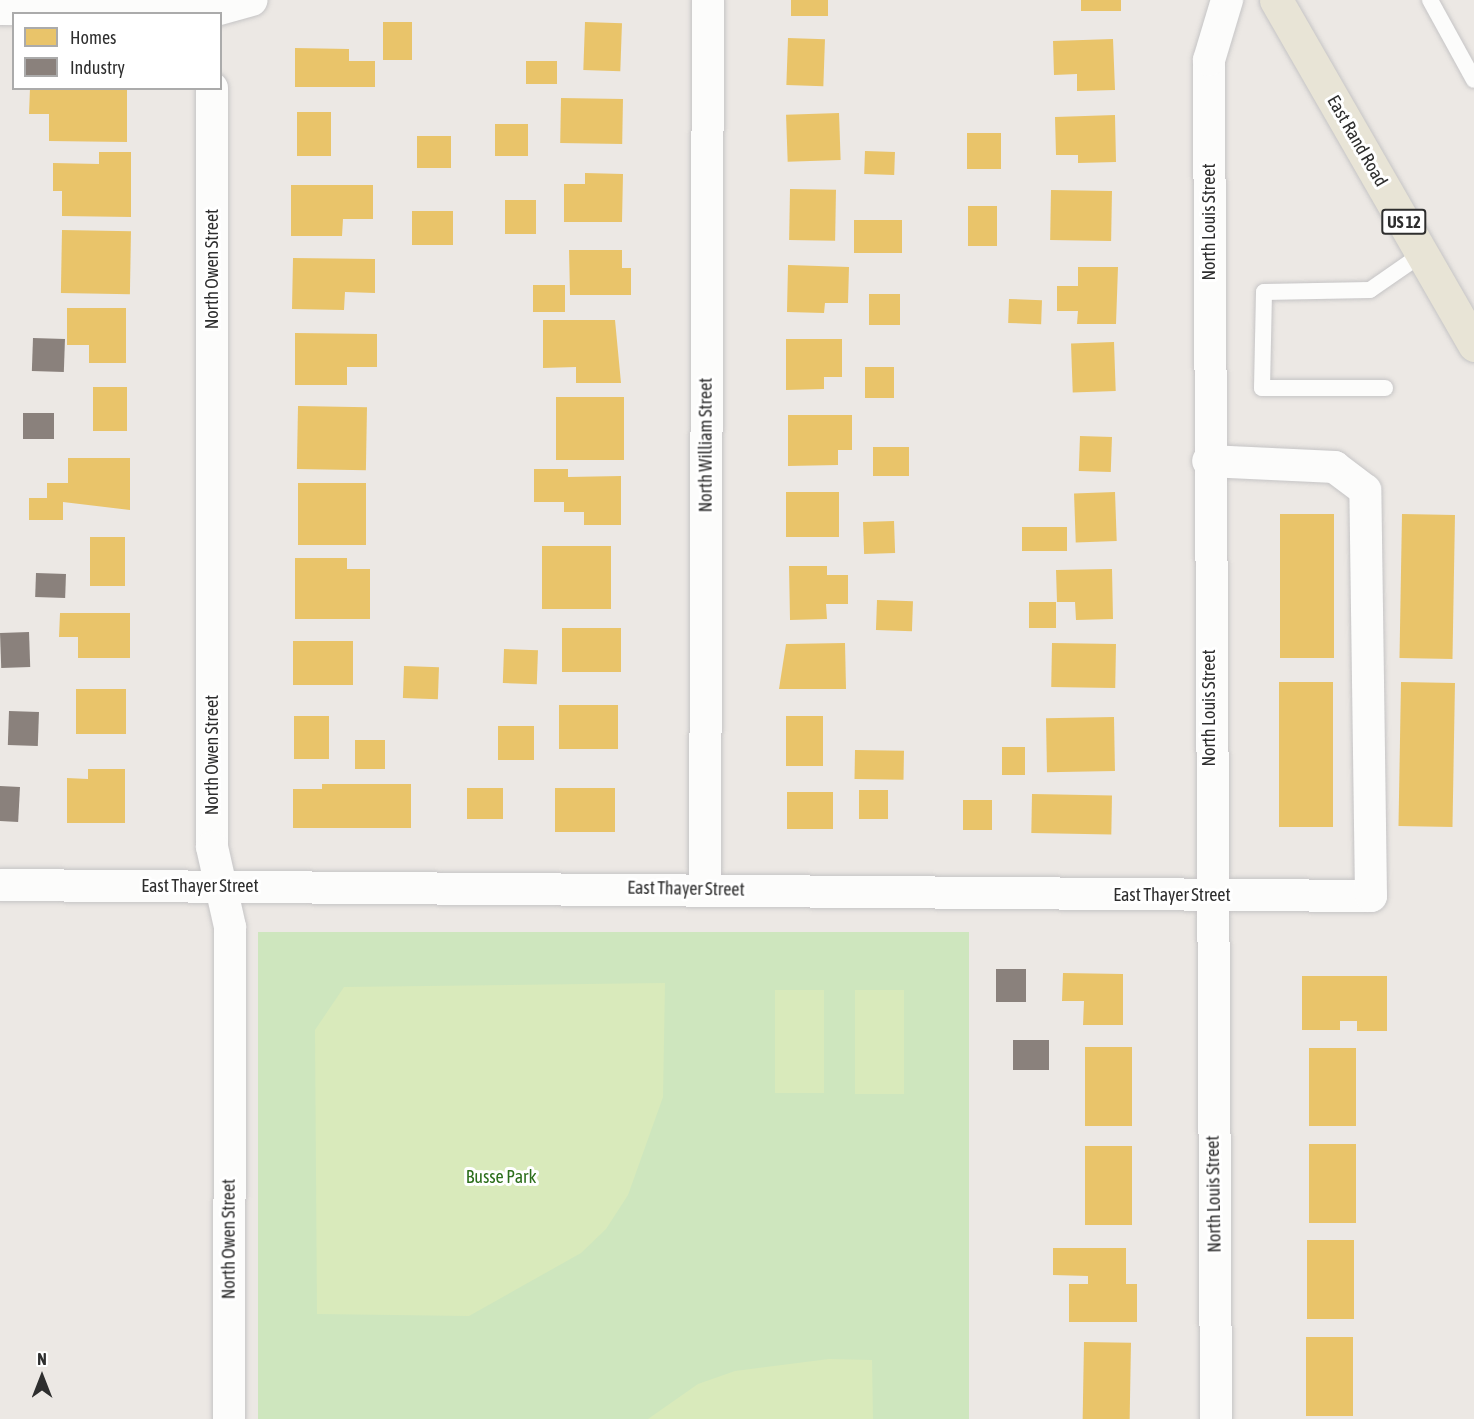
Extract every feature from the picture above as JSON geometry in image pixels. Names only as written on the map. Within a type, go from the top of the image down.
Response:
[{"type":"main road","name":"East Rand Road","points":[[1276,0],[1422,254],[1469,324]]},
{"type":"street","points":[[0,9],[212,8],[252,0]]},
{"type":"street","name":"North William Street","points":[[705,889],[708,0]]},
{"type":"street","name":"North Louis Street","points":[[1216,1419],[1210,895],[1209,60],[1227,0]]},
{"type":"street","name":"North Owen Street","points":[[212,90],[212,847],[219,887],[230,927],[229,1419]]},
{"type":"street","name":"East Thayer Street","points":[[0,885],[1371,896],[1365,490],[1335,467],[1208,461]]},
{"type":"lane","points":[[1430,0],[1474,80]]},
{"type":"lane","points":[[1385,388],[1262,388],[1264,292],[1370,290],[1422,254]]},
{"type":"green space","name":"Busse Park","points":[[258,932],[969,932],[969,1419],[258,1419]]},
{"type":"green space","points":[[665,983],[663,1097],[628,1195],[606,1229],[581,1253],[469,1316],[317,1314],[315,1030],[344,987]]},
{"type":"green space","points":[[775,990],[824,990],[824,1093],[775,1093]]},
{"type":"green space","points":[[855,990],[904,990],[904,1094],[855,1094]]},
{"type":"green space","points":[[829,1359],[872,1360],[873,1419],[648,1419],[698,1384],[735,1371]]},
{"type":"building: Homes","points":[[791,0],[828,0],[828,16],[791,16]]},
{"type":"building: Homes","points":[[1081,0],[1121,0],[1121,11],[1081,11]]},
{"type":"building: Homes","points":[[383,22],[412,22],[412,60],[383,60]]},
{"type":"building: Homes","points":[[585,22],[622,23],[620,71],[583,70]]},
{"type":"building: Homes","points":[[788,38],[825,39],[823,86],[786,85]]},
{"type":"building: Homes","points":[[1113,39],[1115,90],[1077,91],[1077,74],[1054,75],[1053,41]]},
{"type":"building: Homes","points":[[295,48],[349,49],[349,61],[375,61],[375,87],[295,87]]},
{"type":"building: Homes","points":[[526,61],[557,61],[557,84],[526,84]]},
{"type":"building: Homes","points":[[30,90],[127,90],[127,142],[49,141],[49,114],[29,114]]},
{"type":"building: Homes","points":[[561,98],[623,99],[622,144],[560,143]]},
{"type":"building: Homes","points":[[297,112],[331,112],[331,156],[297,156]]},
{"type":"building: Homes","points":[[839,113],[841,160],[788,162],[786,115]]},
{"type":"building: Homes","points":[[1115,115],[1116,162],[1078,163],[1078,155],[1056,155],[1055,117]]},
{"type":"building: Homes","points":[[495,124],[528,124],[528,156],[495,156]]},
{"type":"building: Homes","points":[[967,133],[1001,133],[1001,169],[967,169]]},
{"type":"building: Homes","points":[[417,136],[451,136],[451,168],[417,168]]},
{"type":"building: Homes","points":[[865,151],[895,152],[894,175],[864,174]]},
{"type":"building: Homes","points":[[99,152],[131,152],[131,217],[62,216],[62,191],[53,191],[53,163],[99,164]]},
{"type":"building: Homes","points":[[585,173],[623,174],[622,222],[564,222],[564,184],[585,184]]},
{"type":"building: Homes","points":[[291,185],[373,185],[373,219],[343,219],[342,236],[291,236]]},
{"type":"building: Homes","points":[[790,189],[836,190],[835,241],[789,240]]},
{"type":"building: Homes","points":[[1051,190],[1112,191],[1111,241],[1050,240]]},
{"type":"building: Homes","points":[[505,200],[536,200],[536,234],[505,234]]},
{"type":"building: Homes","points":[[968,206],[997,206],[997,246],[968,246]]},
{"type":"building: Homes","points":[[412,211],[453,211],[453,245],[412,245]]},
{"type":"building: Homes","points":[[854,220],[902,220],[902,253],[854,253]]},
{"type":"building: Homes","points":[[62,230],[131,231],[130,294],[61,293]]},
{"type":"building: Homes","points":[[569,250],[622,250],[622,268],[631,268],[631,295],[570,295]]},
{"type":"building: Homes","points":[[293,258],[375,259],[375,293],[345,292],[344,310],[292,309]]},
{"type":"building: Homes","points":[[788,265],[849,267],[848,303],[825,303],[824,313],[787,312]]},
{"type":"building: Homes","points":[[1078,267],[1118,267],[1116,324],[1077,324],[1078,311],[1057,311],[1057,286],[1078,286]]},
{"type":"building: Homes","points":[[533,285],[565,285],[565,312],[533,312]]},
{"type":"building: Homes","points":[[869,294],[900,294],[900,325],[869,325]]},
{"type":"building: Homes","points":[[1009,299],[1042,300],[1041,324],[1008,323]]},
{"type":"building: Homes","points":[[67,308],[126,308],[126,363],[89,363],[89,345],[67,345]]},
{"type":"building: Homes","points":[[543,320],[615,320],[621,383],[576,383],[576,367],[543,368]]},
{"type":"building: Homes","points":[[295,333],[377,334],[377,367],[347,367],[347,385],[295,385]]},
{"type":"building: Homes","points":[[786,339],[842,339],[842,377],[824,377],[824,389],[786,390]]},
{"type":"building: Homes","points":[[1114,342],[1116,391],[1073,392],[1071,344]]},
{"type":"building: Homes","points":[[865,367],[894,367],[894,398],[865,398]]},
{"type":"building: Homes","points":[[93,387],[127,387],[127,431],[93,431]]},
{"type":"building: Homes","points":[[556,397],[624,397],[624,460],[556,460]]},
{"type":"building: Homes","points":[[298,406],[367,407],[366,470],[297,469]]},
{"type":"building: Homes","points":[[788,415],[852,415],[852,450],[838,450],[838,465],[788,466]]},
{"type":"building: Homes","points":[[1080,436],[1112,437],[1111,472],[1079,471]]},
{"type":"building: Homes","points":[[873,447],[909,447],[909,476],[873,476]]},
{"type":"building: Homes","points":[[68,458],[130,458],[130,510],[63,502],[63,520],[29,520],[29,498],[47,498],[47,483],[68,483]]},
{"type":"building: Homes","points":[[534,469],[568,469],[568,477],[621,476],[621,525],[584,525],[584,512],[564,512],[564,502],[534,502]]},
{"type":"building: Homes","points":[[298,483],[366,483],[366,545],[298,545]]},
{"type":"building: Homes","points":[[786,492],[839,492],[839,537],[786,537]]},
{"type":"building: Homes","points":[[1115,492],[1117,541],[1076,542],[1074,493]]},
{"type":"building: Homes","points":[[1280,514],[1334,514],[1334,658],[1280,658]]},
{"type":"building: Homes","points":[[1402,514],[1455,515],[1452,659],[1399,658]]},
{"type":"building: Homes","points":[[894,521],[895,553],[864,554],[863,522]]},
{"type":"building: Homes","points":[[1022,527],[1067,527],[1067,551],[1022,551]]},
{"type":"building: Homes","points":[[90,537],[125,537],[125,586],[90,586]]},
{"type":"building: Homes","points":[[542,546],[611,546],[611,609],[542,609]]},
{"type":"building: Homes","points":[[295,558],[347,558],[347,569],[370,569],[370,619],[295,619]]},
{"type":"building: Homes","points":[[789,566],[827,566],[827,575],[848,575],[848,604],[826,604],[827,619],[790,620]]},
{"type":"building: Homes","points":[[1112,569],[1113,619],[1076,620],[1075,602],[1057,602],[1056,570]]},
{"type":"building: Homes","points":[[877,600],[913,601],[912,631],[876,630]]},
{"type":"building: Homes","points":[[1029,602],[1056,602],[1056,628],[1029,628]]},
{"type":"building: Homes","points":[[60,613],[130,613],[130,658],[78,658],[78,637],[59,637]]},
{"type":"building: Homes","points":[[562,628],[621,628],[621,672],[562,672]]},
{"type":"building: Homes","points":[[293,641],[353,641],[353,685],[293,685]]},
{"type":"building: Homes","points":[[845,643],[846,689],[779,689],[786,644]]},
{"type":"building: Homes","points":[[1052,643],[1116,644],[1115,688],[1051,687]]},
{"type":"building: Homes","points":[[504,649],[538,650],[537,684],[503,683]]},
{"type":"building: Homes","points":[[404,666],[439,667],[438,699],[403,698]]},
{"type":"building: Homes","points":[[1279,682],[1333,682],[1333,827],[1279,827]]},
{"type":"building: Homes","points":[[1401,682],[1455,683],[1452,827],[1398,826]]},
{"type":"building: Homes","points":[[76,689],[126,689],[126,734],[76,734]]},
{"type":"building: Homes","points":[[559,705],[618,705],[618,749],[559,749]]},
{"type":"building: Homes","points":[[294,716],[329,716],[329,759],[294,759]]},
{"type":"building: Homes","points":[[786,716],[823,716],[823,766],[786,766]]},
{"type":"building: Homes","points":[[1114,717],[1115,771],[1047,772],[1046,718]]},
{"type":"building: Homes","points":[[498,726],[534,726],[534,760],[498,760]]},
{"type":"building: Homes","points":[[355,740],[385,740],[385,769],[355,769]]},
{"type":"building: Homes","points":[[1002,747],[1025,747],[1025,775],[1002,775]]},
{"type":"building: Homes","points":[[855,750],[904,751],[903,780],[854,779]]},
{"type":"building: Homes","points":[[88,769],[125,769],[125,823],[67,823],[67,778],[88,779]]},
{"type":"building: Homes","points":[[322,784],[411,784],[411,828],[293,828],[293,789],[322,789]]},
{"type":"building: Homes","points":[[467,788],[503,788],[503,819],[467,819]]},
{"type":"building: Homes","points":[[555,788],[615,788],[615,832],[555,832]]},
{"type":"building: Homes","points":[[859,790],[888,790],[888,819],[859,819]]},
{"type":"building: Homes","points":[[787,792],[833,792],[833,829],[787,829]]},
{"type":"building: Homes","points":[[1032,794],[1112,795],[1111,834],[1031,833]]},
{"type":"building: Homes","points":[[963,800],[992,800],[992,830],[963,830]]},
{"type":"building: Homes","points":[[1063,973],[1123,974],[1123,1025],[1083,1025],[1084,1001],[1062,1001]]},
{"type":"building: Homes","points":[[1302,976],[1387,976],[1387,1031],[1357,1031],[1357,1021],[1340,1021],[1340,1030],[1302,1030]]},
{"type":"building: Homes","points":[[1085,1047],[1132,1047],[1132,1126],[1085,1126]]},
{"type":"building: Homes","points":[[1309,1048],[1356,1048],[1356,1126],[1309,1126]]},
{"type":"building: Homes","points":[[1309,1144],[1356,1144],[1356,1223],[1309,1223]]},
{"type":"building: Homes","points":[[1085,1146],[1132,1146],[1132,1225],[1085,1225]]},
{"type":"building: Homes","points":[[1307,1240],[1354,1240],[1354,1319],[1307,1319]]},
{"type":"building: Homes","points":[[1053,1248],[1126,1248],[1126,1284],[1137,1284],[1137,1322],[1069,1322],[1069,1284],[1088,1284],[1088,1276],[1053,1275]]},
{"type":"building: Homes","points":[[1306,1337],[1353,1337],[1353,1416],[1306,1416]]},
{"type":"building: Homes","points":[[1084,1342],[1131,1343],[1130,1419],[1083,1419]]},
{"type":"building: Industry","points":[[33,338],[65,339],[64,372],[32,371]]},
{"type":"building: Industry","points":[[23,413],[54,413],[54,439],[23,439]]},
{"type":"building: Industry","points":[[36,573],[66,574],[65,598],[35,597]]},
{"type":"building: Industry","points":[[29,632],[30,667],[1,668],[0,633]]},
{"type":"building: Industry","points":[[9,711],[39,712],[38,746],[8,745]]},
{"type":"building: Industry","points":[[0,786],[20,787],[18,822],[0,821]]},
{"type":"building: Industry","points":[[996,969],[1026,969],[1026,1002],[996,1002]]},
{"type":"building: Industry","points":[[1013,1040],[1049,1040],[1049,1070],[1013,1070]]}]
